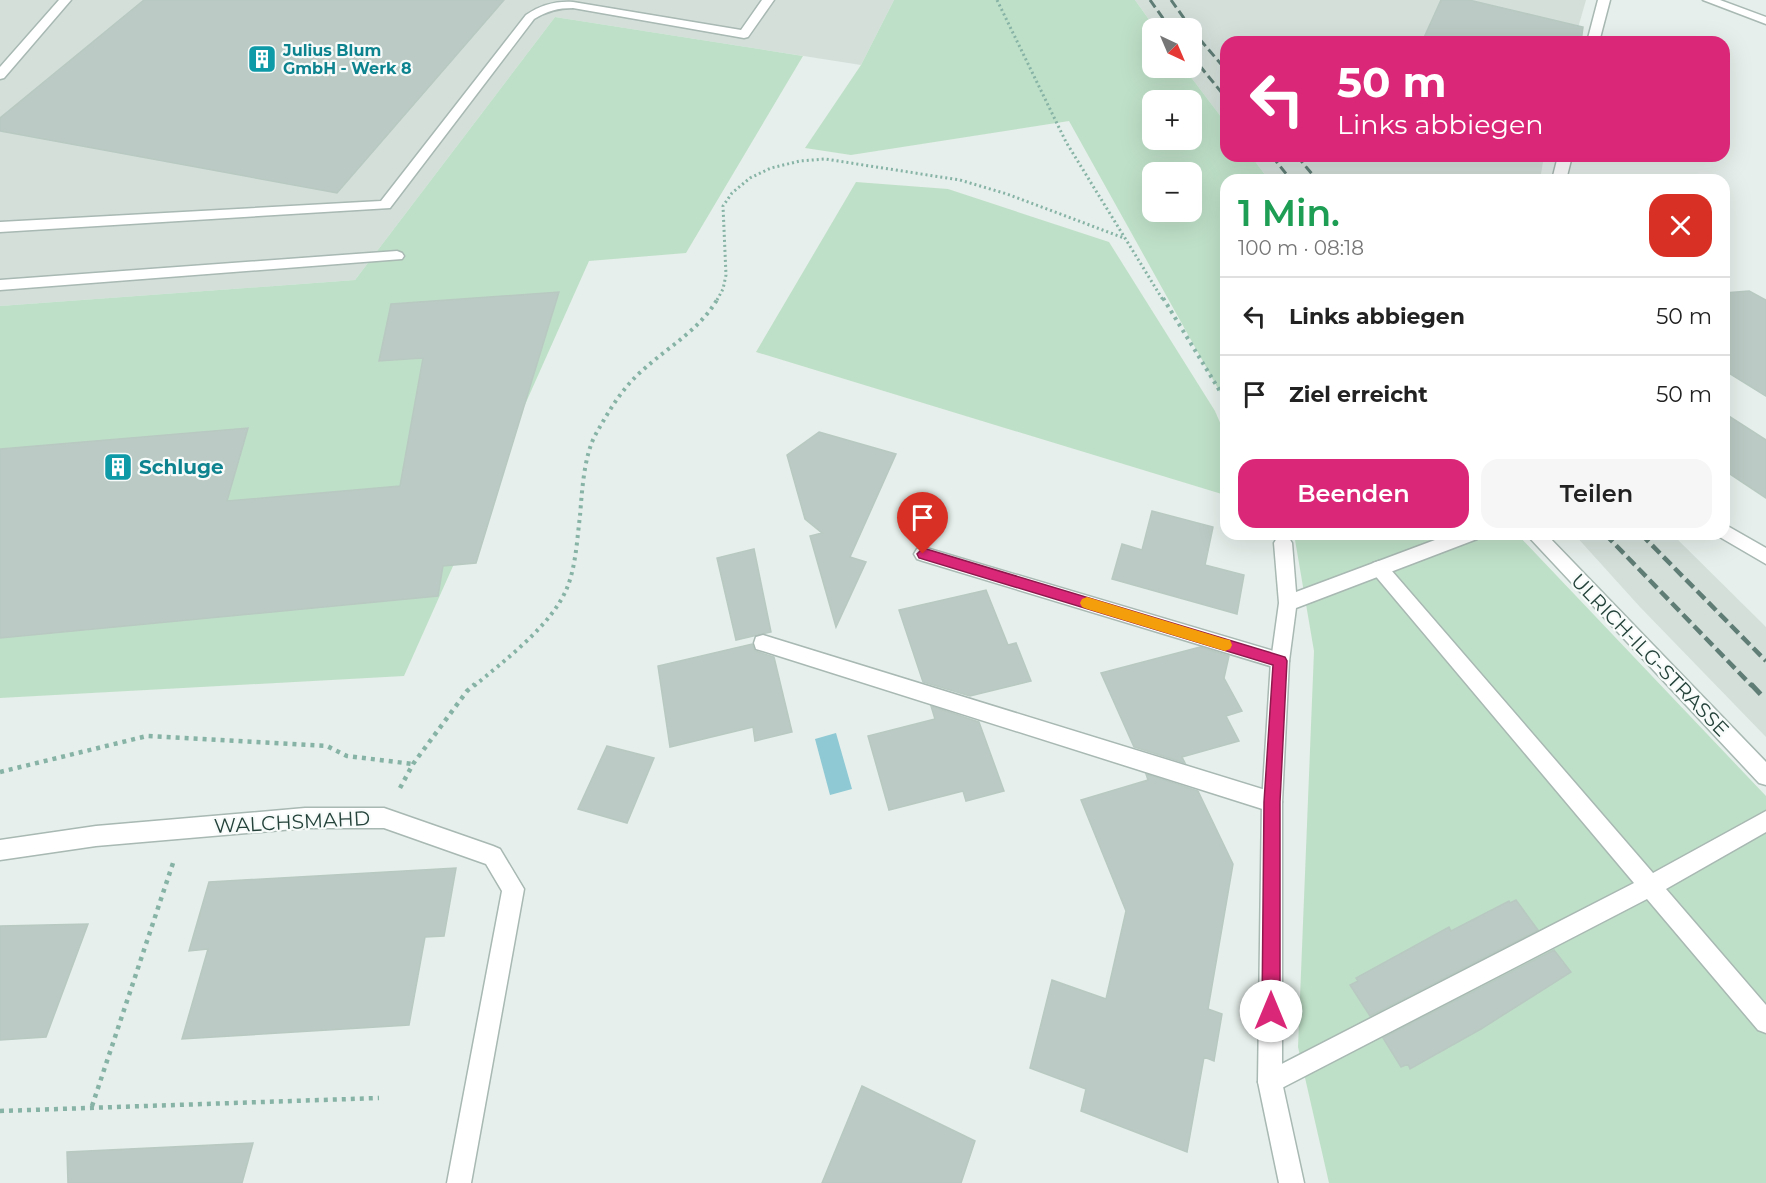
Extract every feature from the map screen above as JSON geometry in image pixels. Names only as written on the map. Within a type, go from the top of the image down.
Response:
[{"type":"street","points":[[0,75],[65,0]]},
{"type":"street","points":[[0,227],[386,205],[530,17],[541,9],[556,4],[573,5],[744,34],[768,0]]},
{"type":"street","points":[[1595,36],[1604,0]]},
{"type":"street","points":[[1709,0],[1766,21]]},
{"type":"street","points":[[0,285],[397,256]]},
{"type":"street","points":[[1730,535],[1766,557]]},
{"type":"street","points":[[1288,603],[1455,540]]},
{"type":"street","name":"ULRICH-ILG-STRASSE","points":[[1541,540],[1766,776]]},
{"type":"street","points":[[1283,543],[1288,603],[1280,661],[1272,802],[1270,1082],[1288,1177],[1292,1183]]},
{"type":"street","points":[[923,554],[1280,661]]},
{"type":"street","points":[[1378,568],[1766,1022]]},
{"type":"street","points":[[763,643],[1272,802]]},
{"type":"street","name":"WALCHSMAHD","points":[[0,850],[96,836],[305,818],[384,818],[493,856],[513,889],[459,1183]]},
{"type":"street","points":[[1270,1082],[1650,886],[1766,821]]},
{"type":"path","points":[[997,0],[1066,142],[1220,391]]},
{"type":"path","points":[[384,818],[412,764],[467,691],[510,656],[550,615],[567,588],[576,552],[583,481],[595,435],[622,391],[642,370],[693,331],[713,307],[723,289],[726,275],[723,206],[732,192],[750,178],[771,168],[790,163],[825,159],[960,180],[1007,194],[1124,238]]},
{"type":"path","points":[[0,772],[147,736],[327,746],[347,756],[412,764]]},
{"type":"path","points":[[92,1106],[185,828]]},
{"type":"path","points":[[0,1111],[92,1106],[379,1098]]},
{"type":"shaded area","points":[[0,0],[894,0],[861,65],[555,17],[355,280],[0,306]]},
{"type":"shaded area","points":[[1135,0],[1586,0],[1576,36],[1220,36],[1220,115],[1192,78],[1202,78],[1202,18],[1148,18]]},
{"type":"shaded area","points":[[1256,162],[1543,162],[1541,174],[1264,174]]},
{"type":"shaded area","points":[[1579,540],[1678,540],[1766,627],[1766,737],[1640,607]]},
{"type":"green space","points":[[894,0],[1135,0],[1148,18],[1142,18],[1142,78],[1192,78],[1201,90],[1142,90],[1142,150],[1202,150],[1202,92],[1220,115],[1220,162],[1256,162],[1264,174],[1220,174],[1220,392],[1069,121],[851,155],[805,148],[861,65]]},
{"type":"green space","points":[[555,17],[803,56],[686,253],[589,261],[404,676],[0,698],[0,306],[355,280]]},
{"type":"green space","points":[[856,182],[948,189],[1109,242],[1215,411],[1220,422],[1220,493],[756,352]]},
{"type":"green space","points":[[1295,540],[1523,540],[1766,796],[1766,1183],[1329,1183],[1298,1047],[1314,651]]},
{"type":"water","points":[[836,733],[852,789],[830,795],[815,739]]},
{"type":"building","name":"Julius Blum GmbH - Werk 8","points":[[144,0],[504,0],[337,193],[0,131],[0,118]]},
{"type":"building","points":[[1441,0],[1469,0],[1583,27],[1582,36],[1425,36]]},
{"type":"building","points":[[1749,291],[1766,300],[1766,396],[1730,374],[1730,293]]},
{"type":"building","name":"Schluge","points":[[559,292],[476,563],[443,566],[438,596],[0,638],[0,449],[248,428],[227,501],[400,486],[423,358],[379,361],[391,304]]},
{"type":"building","points":[[1730,417],[1766,440],[1766,498],[1730,474]]},
{"type":"building","points":[[819,432],[896,454],[850,557],[866,562],[836,627],[810,536],[822,533],[805,519],[787,455]]},
{"type":"building","points":[[1152,511],[1213,527],[1205,565],[1244,575],[1237,614],[1112,579],[1122,544],[1142,550]]},
{"type":"building","points":[[754,549],[771,632],[736,640],[717,558]]},
{"type":"building","points":[[986,590],[1008,645],[1016,643],[1031,681],[970,696],[923,682],[899,610]]},
{"type":"building","points":[[752,644],[755,651],[774,657],[792,732],[755,741],[753,727],[670,747],[658,666]]},
{"type":"building","points":[[1200,647],[1229,656],[1224,678],[1242,711],[1226,716],[1239,741],[1182,757],[1185,763],[1134,747],[1101,673]]},
{"type":"building","points":[[931,706],[979,722],[1004,791],[966,801],[963,791],[889,810],[868,736],[935,719]]},
{"type":"building","points":[[607,746],[654,758],[627,823],[578,809]]},
{"type":"building","points":[[1146,774],[1198,791],[1233,864],[1208,1009],[1222,1014],[1214,1061],[1204,1057],[1187,1152],[1081,1111],[1086,1089],[1030,1068],[1052,980],[1106,999],[1126,911],[1081,800],[1148,780]]},
{"type":"building","points":[[456,868],[444,936],[425,937],[409,1025],[182,1039],[208,949],[189,951],[209,882]]},
{"type":"building","points":[[1516,900],[1538,930],[1370,1016],[1350,985],[1358,981],[1356,978],[1449,927],[1451,931],[1509,901],[1510,903]]},
{"type":"building","points":[[88,924],[46,1037],[0,1040],[0,926]]},
{"type":"building","points":[[1554,950],[1571,972],[1481,1029],[1410,1069],[1408,1064],[1401,1067],[1383,1038]]},
{"type":"building","points":[[862,1086],[975,1141],[961,1183],[822,1183]]},
{"type":"building","points":[[253,1143],[242,1183],[68,1183],[67,1152]]},
{"type":"railway","points":[[1150,0],[1163,18]]},
{"type":"railway","points":[[1171,0],[1184,18]]},
{"type":"railway","points":[[1202,42],[1220,63]]},
{"type":"railway","points":[[1202,69],[1220,91]]},
{"type":"railway","points":[[1277,162],[1286,174]]},
{"type":"railway","points":[[1302,162],[1312,174]]},
{"type":"railway","points":[[1611,540],[1752,686]]},
{"type":"railway","points":[[1647,540],[1766,661]]},
{"type":"railway","points":[[1751,684],[1766,700]]},
{"type":"slow traffic","points":[[1087,603],[1225,645]]},
{"type":"place","name":"Julius Blum GmbH - Werk 8","points":[[262,59]]},
{"type":"place","name":"Schluge","points":[[118,467]]},
{"type":"route","points":[[923,554],[1280,661],[1272,802],[1271,1011]]}]
